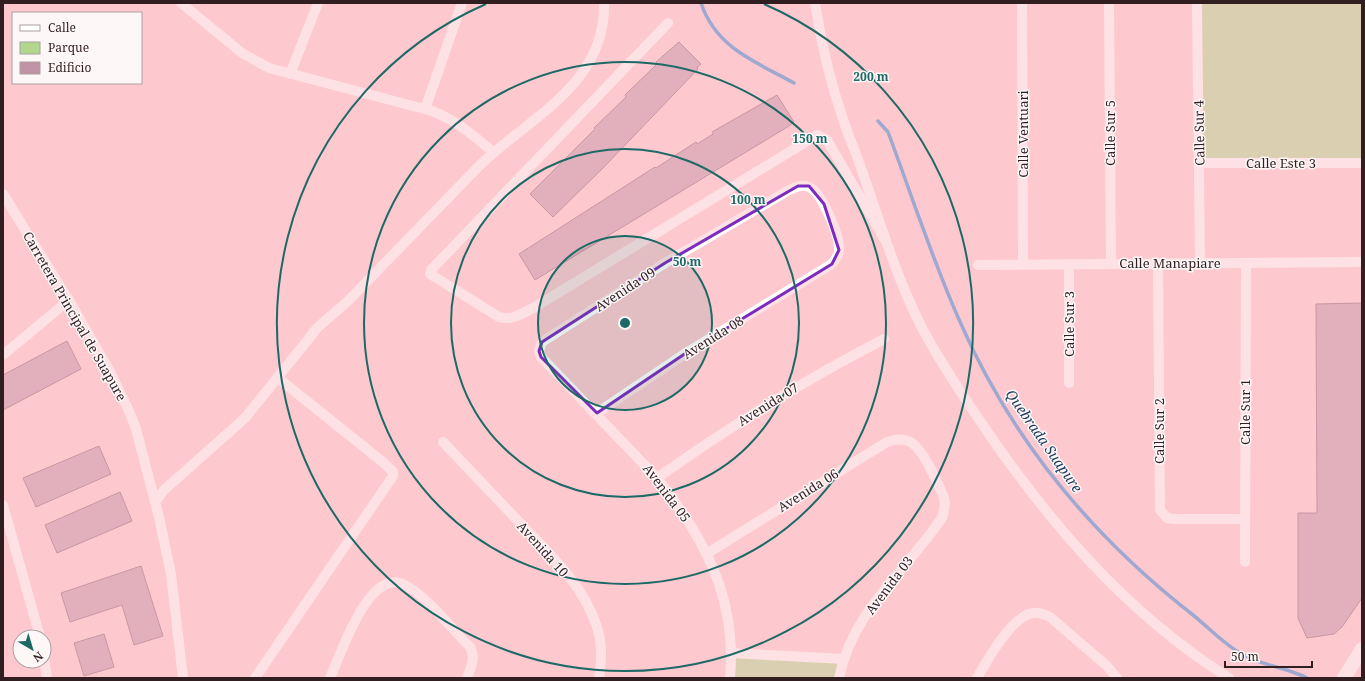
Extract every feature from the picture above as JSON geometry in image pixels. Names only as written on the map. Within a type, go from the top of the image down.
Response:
[{"type":"main road","points":[[1344,678],[1362,649]]},
{"type":"street","points":[[181,3],[254,61],[269,68],[425,109],[449,117],[493,152]]},
{"type":"street","points":[[290,74],[318,3]]},
{"type":"street","points":[[425,109],[462,3]]},
{"type":"street","points":[[155,502],[164,490],[245,418],[318,327],[348,301],[493,152],[545,113],[577,79],[590,61],[600,42],[603,27],[604,3]]},
{"type":"street","points":[[815,3],[838,104],[885,240],[904,289],[930,342],[984,427],[1041,507],[1082,554],[1138,608],[1178,642],[1229,678]]},
{"type":"street","name":"Calle Ventuari","points":[[1022,3],[1023,264]]},
{"type":"street","name":"Calle Sur 5","points":[[1109,3],[1111,264]]},
{"type":"street","name":"Calle Sur 4","points":[[1197,3],[1200,263]]},
{"type":"street","points":[[668,23],[431,270],[430,274],[506,320],[535,307],[818,135],[827,140],[885,240]]},
{"type":"street","name":"Calle Este 3","points":[[1199,163],[1362,163]]},
{"type":"street","name":"Avenida 09","points":[[542,342],[664,263],[798,186],[804,185],[814,189],[824,204],[838,245],[838,255],[832,264]]},
{"type":"street","name":"Carretera Principal de Suapure","points":[[3,194],[109,370],[136,429],[155,502],[171,574],[183,678]]},
{"type":"street","name":"Calle Manapiare","points":[[978,265],[1362,262]]},
{"type":"street","name":"Calle Sur 2","points":[[1158,263],[1160,510],[1167,518],[1174,519],[1245,519]]},
{"type":"street","name":"Calle Sur 1","points":[[1245,562],[1246,263]]},
{"type":"street","name":"Avenida 08","points":[[597,413],[686,353],[832,264]]},
{"type":"street","name":"Calle Sur 3","points":[[1069,264],[1069,383]]},
{"type":"street","points":[[3,355],[68,300]]},
{"type":"street","name":"Avenida 07","points":[[657,478],[755,412],[830,367],[884,339]]},
{"type":"street","name":"Avenida 05","points":[[542,342],[539,351],[541,357],[597,413],[657,478],[686,518],[706,554],[719,582],[725,603],[730,624],[730,678]]},
{"type":"street","points":[[255,678],[393,476],[393,472],[384,463],[278,378]]},
{"type":"street","name":"Avenida 06","points":[[706,554],[887,442],[902,440],[913,443],[926,462],[944,498]]},
{"type":"street","name":"Avenida 10","points":[[443,442],[534,538],[581,595],[590,609],[600,636],[601,661],[599,678]]},
{"type":"street","name":"Avenida 03","points":[[839,678],[844,658],[852,638],[876,599],[943,516],[945,503],[944,498]]},
{"type":"street","points":[[3,505],[38,629]]},
{"type":"street","points":[[330,678],[353,628],[371,594],[384,584],[397,582],[410,588],[426,602],[470,647],[473,653],[473,660],[467,678]]},
{"type":"street","points":[[977,678],[1014,624],[1030,613],[1039,613],[1050,618],[1115,675]]},
{"type":"street","points":[[731,653],[844,658]]},
{"type":"highlighted area","points":[[798,186],[809,186],[824,204],[839,250],[832,264],[686,353],[597,413],[541,357],[539,351],[542,342],[665,263],[789,190]]},
{"type":"green space","points":[[1197,3],[1362,3],[1362,163],[1199,163]]},
{"type":"green space","points":[[731,653],[844,659],[839,678],[730,678]]},
{"type":"building","points":[[679,42],[701,64],[697,68],[698,69],[604,167],[553,217],[530,194],[626,97],[625,95],[657,64],[656,62]]},
{"type":"building","points":[[777,95],[794,122],[789,126],[535,280],[519,254],[655,167],[656,168],[696,142],[697,144],[713,134],[712,132]]},
{"type":"building","points":[[1362,303],[1362,598],[1342,627],[1334,634],[1307,638],[1298,618],[1298,513],[1317,513],[1316,304]]},
{"type":"building","points":[[67,341],[81,369],[3,410],[3,375]]},
{"type":"building","points":[[99,446],[111,474],[36,507],[23,478]]},
{"type":"building","points":[[120,492],[132,521],[57,553],[45,525]]},
{"type":"building","points":[[141,566],[163,636],[134,645],[122,605],[70,622],[61,593]]},
{"type":"building","points":[[104,634],[114,667],[84,676],[74,643]]},
{"type":"waterway","name":"Quebrada Suapure","points":[[701,3],[717,32],[727,43],[752,60],[794,83]]},
{"type":"waterway","name":"Quebrada Suapure","points":[[878,121],[888,132],[941,277],[961,324],[982,367],[1030,446],[1059,484],[1089,519],[1122,553],[1156,585],[1228,645],[1256,661],[1291,671],[1307,678]]}]
